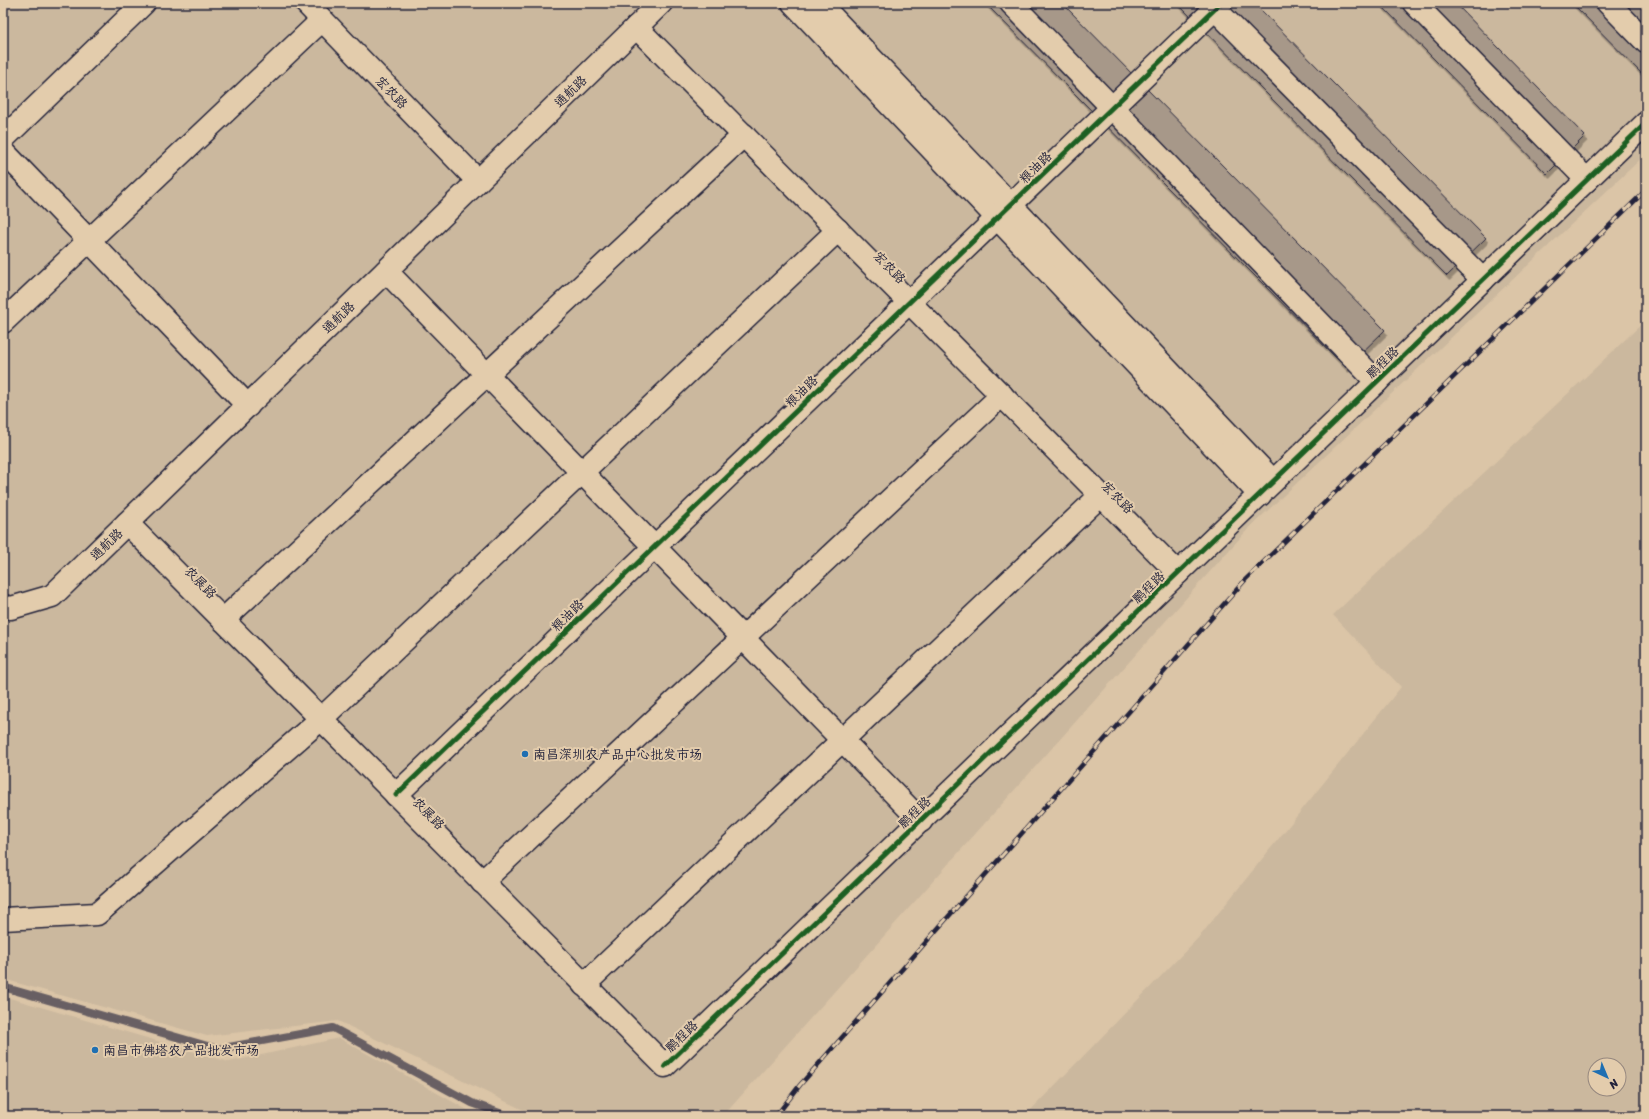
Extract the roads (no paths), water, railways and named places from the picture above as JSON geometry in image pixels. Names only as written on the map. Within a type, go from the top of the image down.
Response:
[{"type":"street","points":[[3,139],[144,3]]},
{"type":"street","name":"宏农路","points":[[306,3],[478,181]]},
{"type":"street","name":"通航路","points":[[3,606],[11,608],[52,596],[661,3]]},
{"type":"street","points":[[793,3],[1004,212],[1266,488]]},
{"type":"street","points":[[820,3],[1004,212]]},
{"type":"street","points":[[1011,3],[1377,382]]},
{"type":"street","points":[[1414,3],[1587,180]]},
{"type":"street","points":[[1608,3],[1646,42]]},
{"type":"street","points":[[1215,5],[1483,280]]},
{"type":"street","name":"粮油路","points":[[396,794],[1112,108],[1215,5]]},
{"type":"street","points":[[3,322],[322,20]]},
{"type":"street","name":"宏农路","points":[[636,27],[1178,573]]},
{"type":"street","name":"鹏程路","points":[[665,1066],[1646,123]]},
{"type":"street","points":[[223,620],[744,135]]},
{"type":"street","points":[[3,150],[248,406]]},
{"type":"street","points":[[3,919],[97,914],[321,719],[838,230]]},
{"type":"street","points":[[386,271],[921,821]]},
{"type":"street","points":[[482,882],[1002,395]]},
{"type":"street","points":[[584,985],[1101,495]]},
{"type":"street","name":"农展路","points":[[127,523],[665,1066]]},
{"type":"waterway","points":[[3,987],[218,1049],[333,1028],[472,1103],[508,1116]]},
{"type":"railway","points":[[776,1116],[800,1085],[1246,579],[1646,190]]},
{"type":"place","name":"南昌深圳农产品中心批发市场","points":[[525,754]]},
{"type":"place","name":"南昌市佛塔农产品批发市场","points":[[95,1050]]}]
